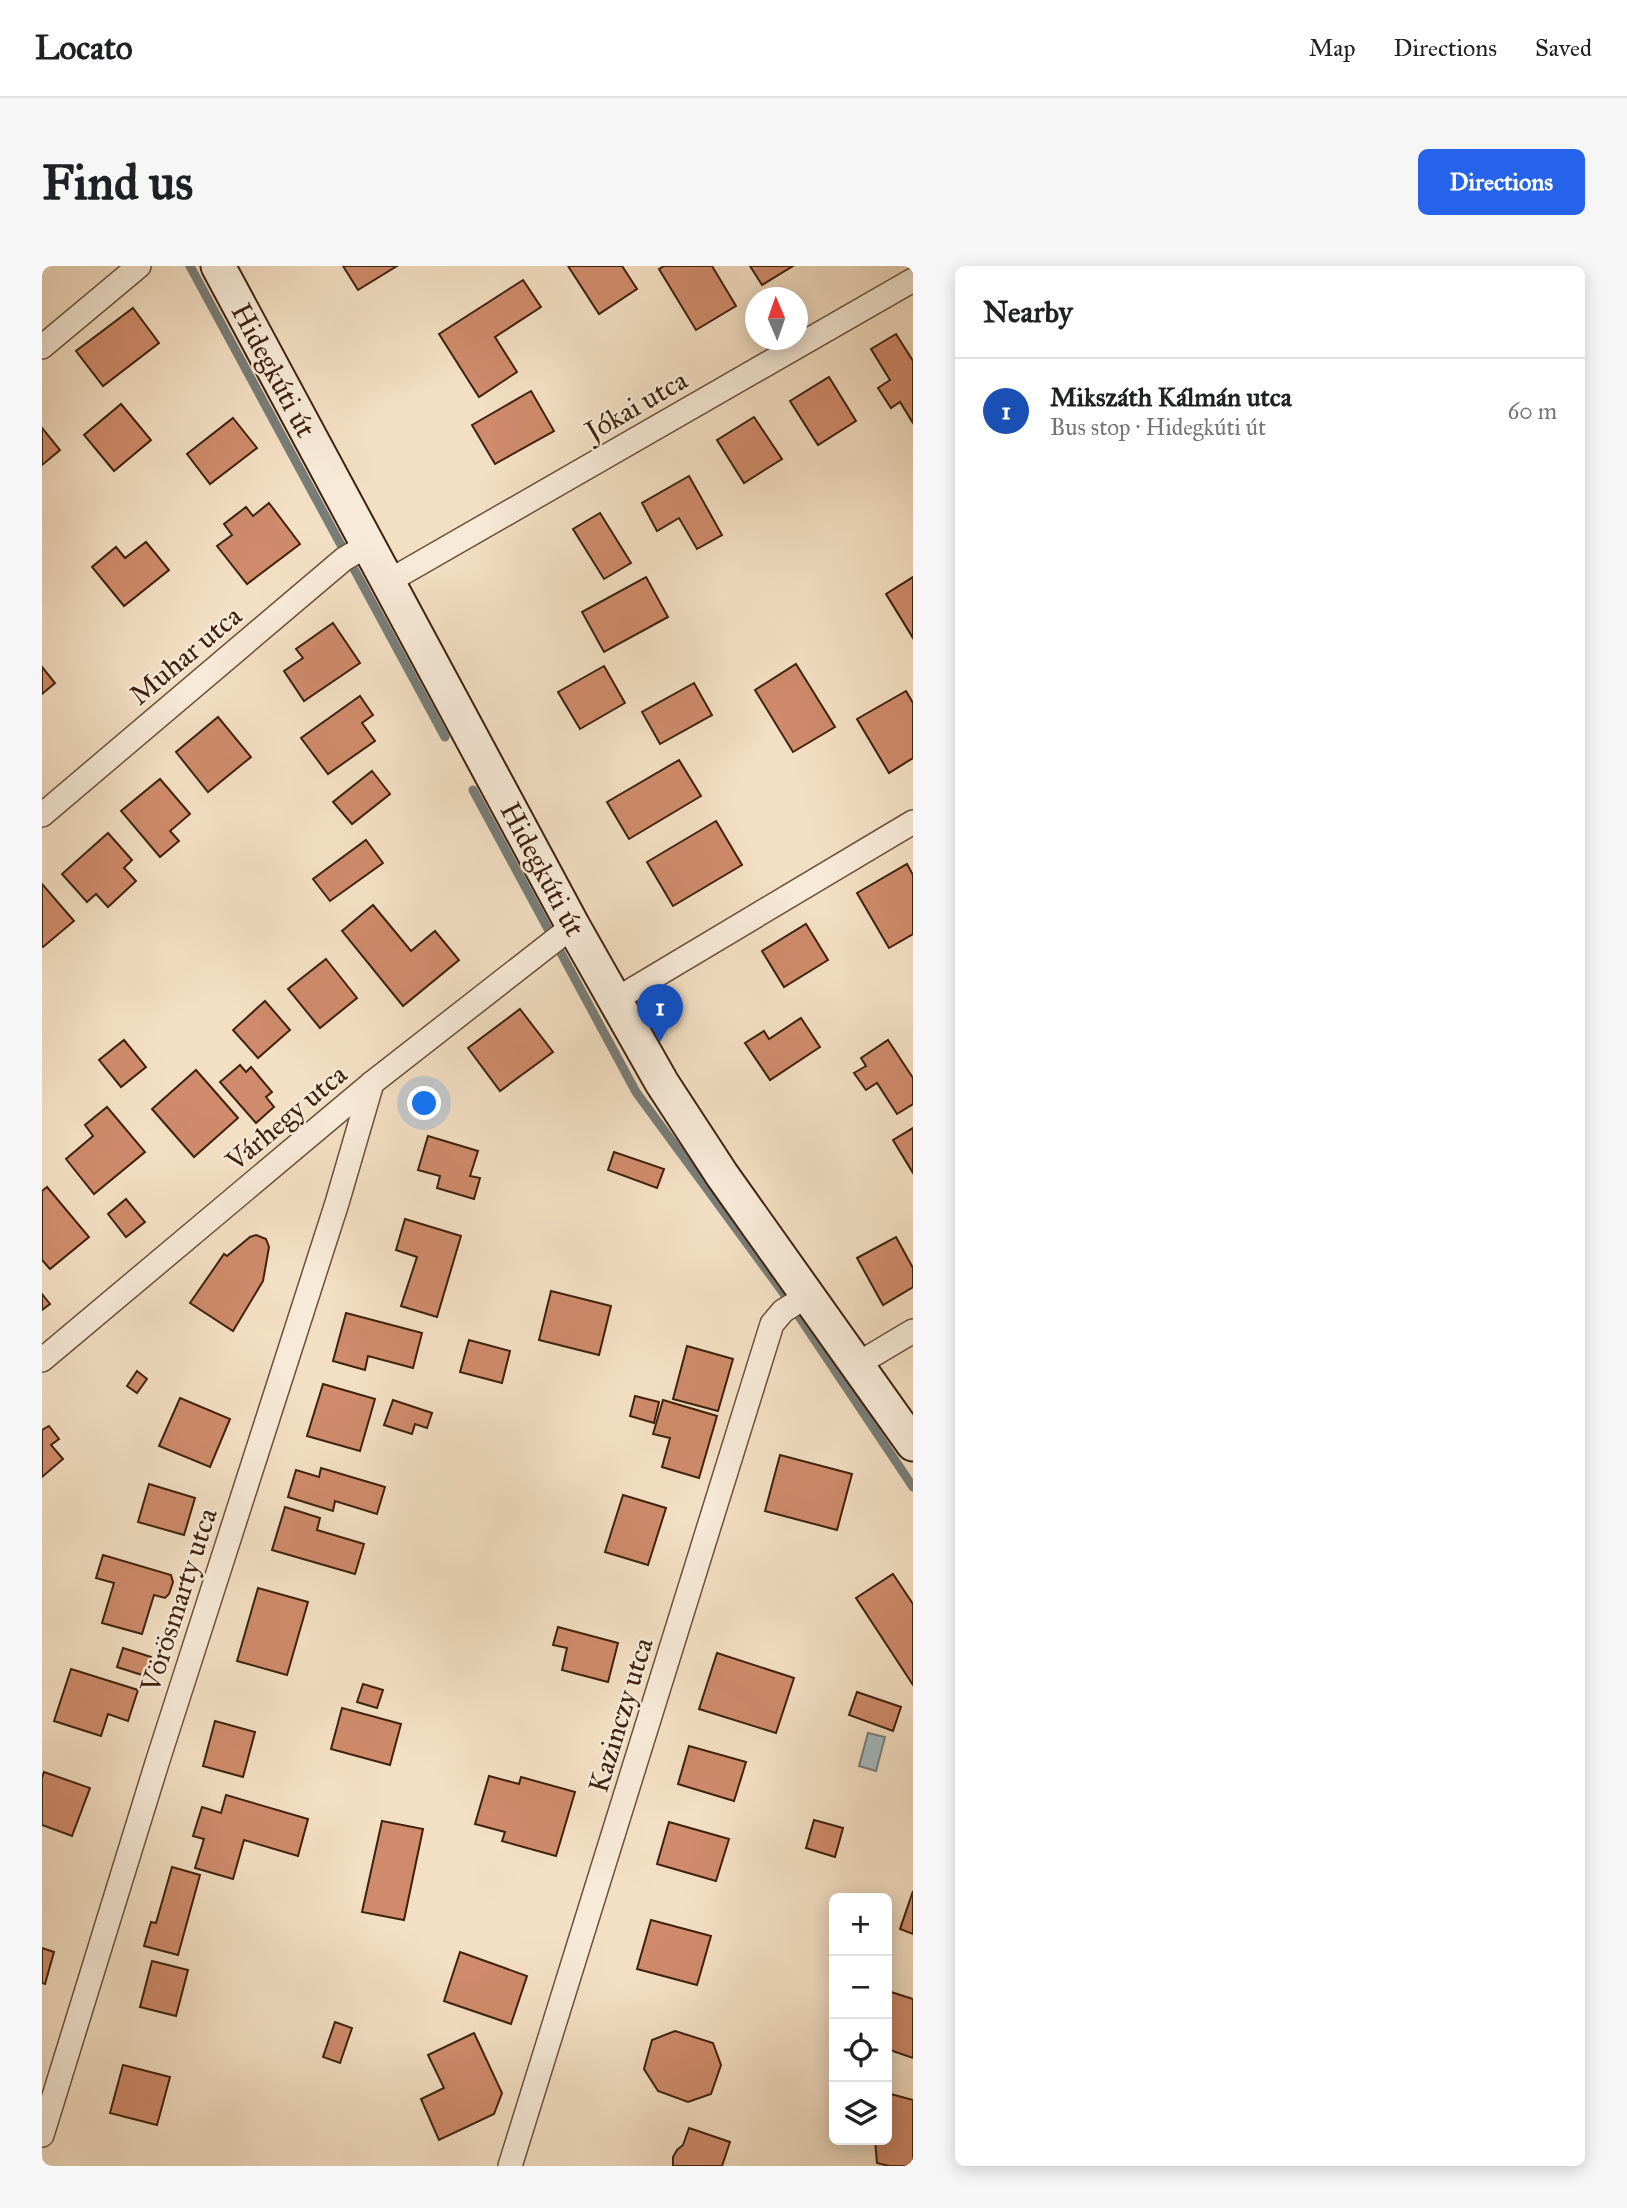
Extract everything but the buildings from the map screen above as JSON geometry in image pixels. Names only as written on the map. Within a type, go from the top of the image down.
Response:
[{"type":"main road","name":"Hidegkúti út","points":[[218,266],[356,552],[388,581],[561,936],[615,1000],[662,1083],[798,1302],[856,1365],[913,1444]]},
{"type":"street","points":[[42,348],[139,266]]},
{"type":"street","name":"Jókai utca","points":[[388,581],[913,280]]},
{"type":"street","name":"Muhar utca","points":[[42,815],[356,552]]},
{"type":"street","points":[[615,1000],[913,822]]},
{"type":"street","name":"Várhegy utca","points":[[42,1360],[372,1083],[561,936]]},
{"type":"street","name":"Vörösmarty utca","points":[[42,2135],[157,1763],[337,1203],[372,1083]]},
{"type":"street","name":"Kazinczy utca","points":[[510,2166],[772,1324],[798,1302]]},
{"type":"street","points":[[856,1365],[913,1331]]},
{"type":"water","points":[[868,1733],[885,1737],[876,1771],[859,1766]]},
{"type":"waterway","points":[[190,266],[445,737]]},
{"type":"waterway","points":[[473,790],[636,1092],[782,1291],[913,1487]]},
{"type":"place","name":"Mikszáth Kálmán utca","points":[[660,1042]]}]
